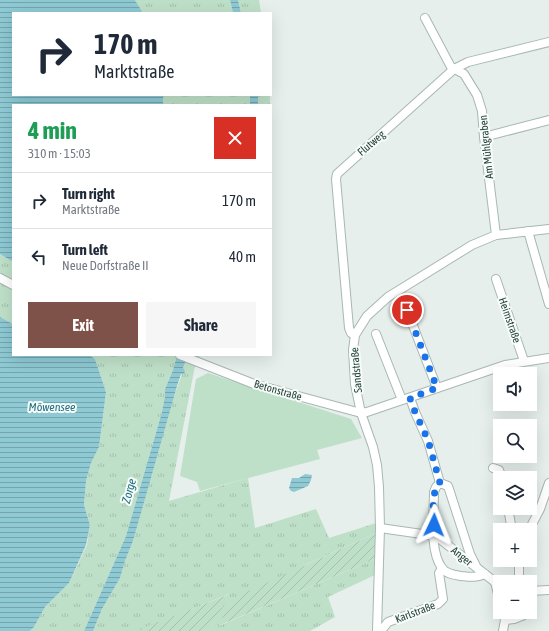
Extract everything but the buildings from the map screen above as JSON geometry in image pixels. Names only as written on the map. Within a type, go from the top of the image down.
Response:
[{"type":"street","name":"Am Mühlgraben","points":[[425,18],[448,62],[454,69],[464,74],[477,95],[482,111],[496,235]]},
{"type":"street","name":"Flutweg","points":[[355,335],[351,333],[350,328],[338,202],[337,174],[454,69],[468,62],[549,42]]},
{"type":"street","points":[[484,136],[549,120]]},
{"type":"street","name":"Sandstraße","points":[[377,631],[380,528],[379,487],[377,465],[373,447],[361,413],[354,369],[353,350],[355,335],[367,316],[388,297],[472,245],[496,235],[549,229]]},
{"type":"street","points":[[528,231],[549,304]]},
{"type":"street","points":[[0,278],[12,284]]},
{"type":"street","name":"Heimstraße","points":[[496,279],[524,362]]},
{"type":"street","points":[[407,310],[437,388]]},
{"type":"street","points":[[376,334],[402,400]]},
{"type":"street","name":"Betonstraße","points":[[182,356],[254,384],[361,413]]},
{"type":"street","points":[[361,413],[410,398],[505,365],[549,359]]},
{"type":"street","name":"Anger","points":[[410,398],[428,440],[440,483],[448,486],[476,568]]},
{"type":"street","points":[[493,468],[499,471]]},
{"type":"street","points":[[440,483],[434,492],[433,536],[434,546],[442,568],[446,572],[455,575],[476,578],[485,574]]},
{"type":"street","points":[[533,523],[540,509],[549,483]]},
{"type":"street","points":[[380,528],[433,536]]},
{"type":"street","name":"Anger","points":[[433,536],[445,543],[476,568],[493,579]]},
{"type":"street","name":"Karlstraße","points":[[381,631],[388,622],[438,604],[443,599],[438,573],[442,568]]},
{"type":"street","points":[[537,591],[549,590]]},
{"type":"street","points":[[503,631],[504,619]]},
{"type":"green space","points":[[135,0],[230,0],[233,12],[142,12]]},
{"type":"green space","points":[[238,0],[259,0],[261,12],[241,12]]},
{"type":"green space","points":[[163,96],[250,96],[250,104],[163,104]]},
{"type":"green space","points":[[258,96],[270,96],[270,104],[258,104]]},
{"type":"green space","points":[[0,254],[12,261],[12,323],[0,317]]},
{"type":"green space","points":[[90,356],[177,356],[165,389],[162,412],[126,536],[84,631],[30,631],[34,627],[45,607],[69,583],[87,545],[90,525],[84,505],[86,481],[91,463],[99,447],[106,392],[95,359]]},
{"type":"green space","points":[[188,356],[200,356],[195,366],[169,501],[248,478],[255,528],[316,509],[329,538],[376,523],[376,533],[303,566],[219,626],[375,559],[375,575],[328,597],[335,617],[310,631],[209,631],[229,594],[140,631],[93,631],[102,609],[120,578],[133,541],[168,413],[182,374],[184,374],[183,369]]},
{"type":"green space","points":[[208,373],[351,419],[362,438],[317,450],[320,459],[200,491],[197,482],[180,476],[196,379]]},
{"type":"green space","points":[[376,533],[375,559],[218,626],[233,598]]},
{"type":"green space","points":[[230,594],[209,631],[140,631],[140,629]]},
{"type":"water","points":[[0,0],[135,0],[142,12],[12,12],[12,96],[163,96],[163,104],[12,104],[12,261],[0,254]]},
{"type":"water","points":[[230,0],[238,0],[241,12],[233,12]]},
{"type":"water","points":[[250,96],[258,96],[258,104],[250,104]]},
{"type":"water","name":"Möwensee","points":[[0,317],[12,323],[12,356],[90,356],[95,359],[106,392],[99,447],[91,463],[86,481],[84,505],[90,525],[86,545],[69,583],[45,607],[34,627],[30,631],[0,631]]},
{"type":"water","points":[[177,356],[186,361],[183,368],[185,371],[184,374],[181,374],[177,386],[133,541],[120,578],[102,609],[93,631],[84,631],[126,536],[162,412],[165,389]]},
{"type":"water","points":[[305,474],[312,475],[308,486],[294,492],[291,491],[289,488],[292,478],[299,478]]},
{"type":"route","points":[[407,310],[437,388],[410,398],[428,440],[440,483],[434,492],[434,525]]},
{"type":"water label","name":"Zorge","points":[[129,491]]}]
